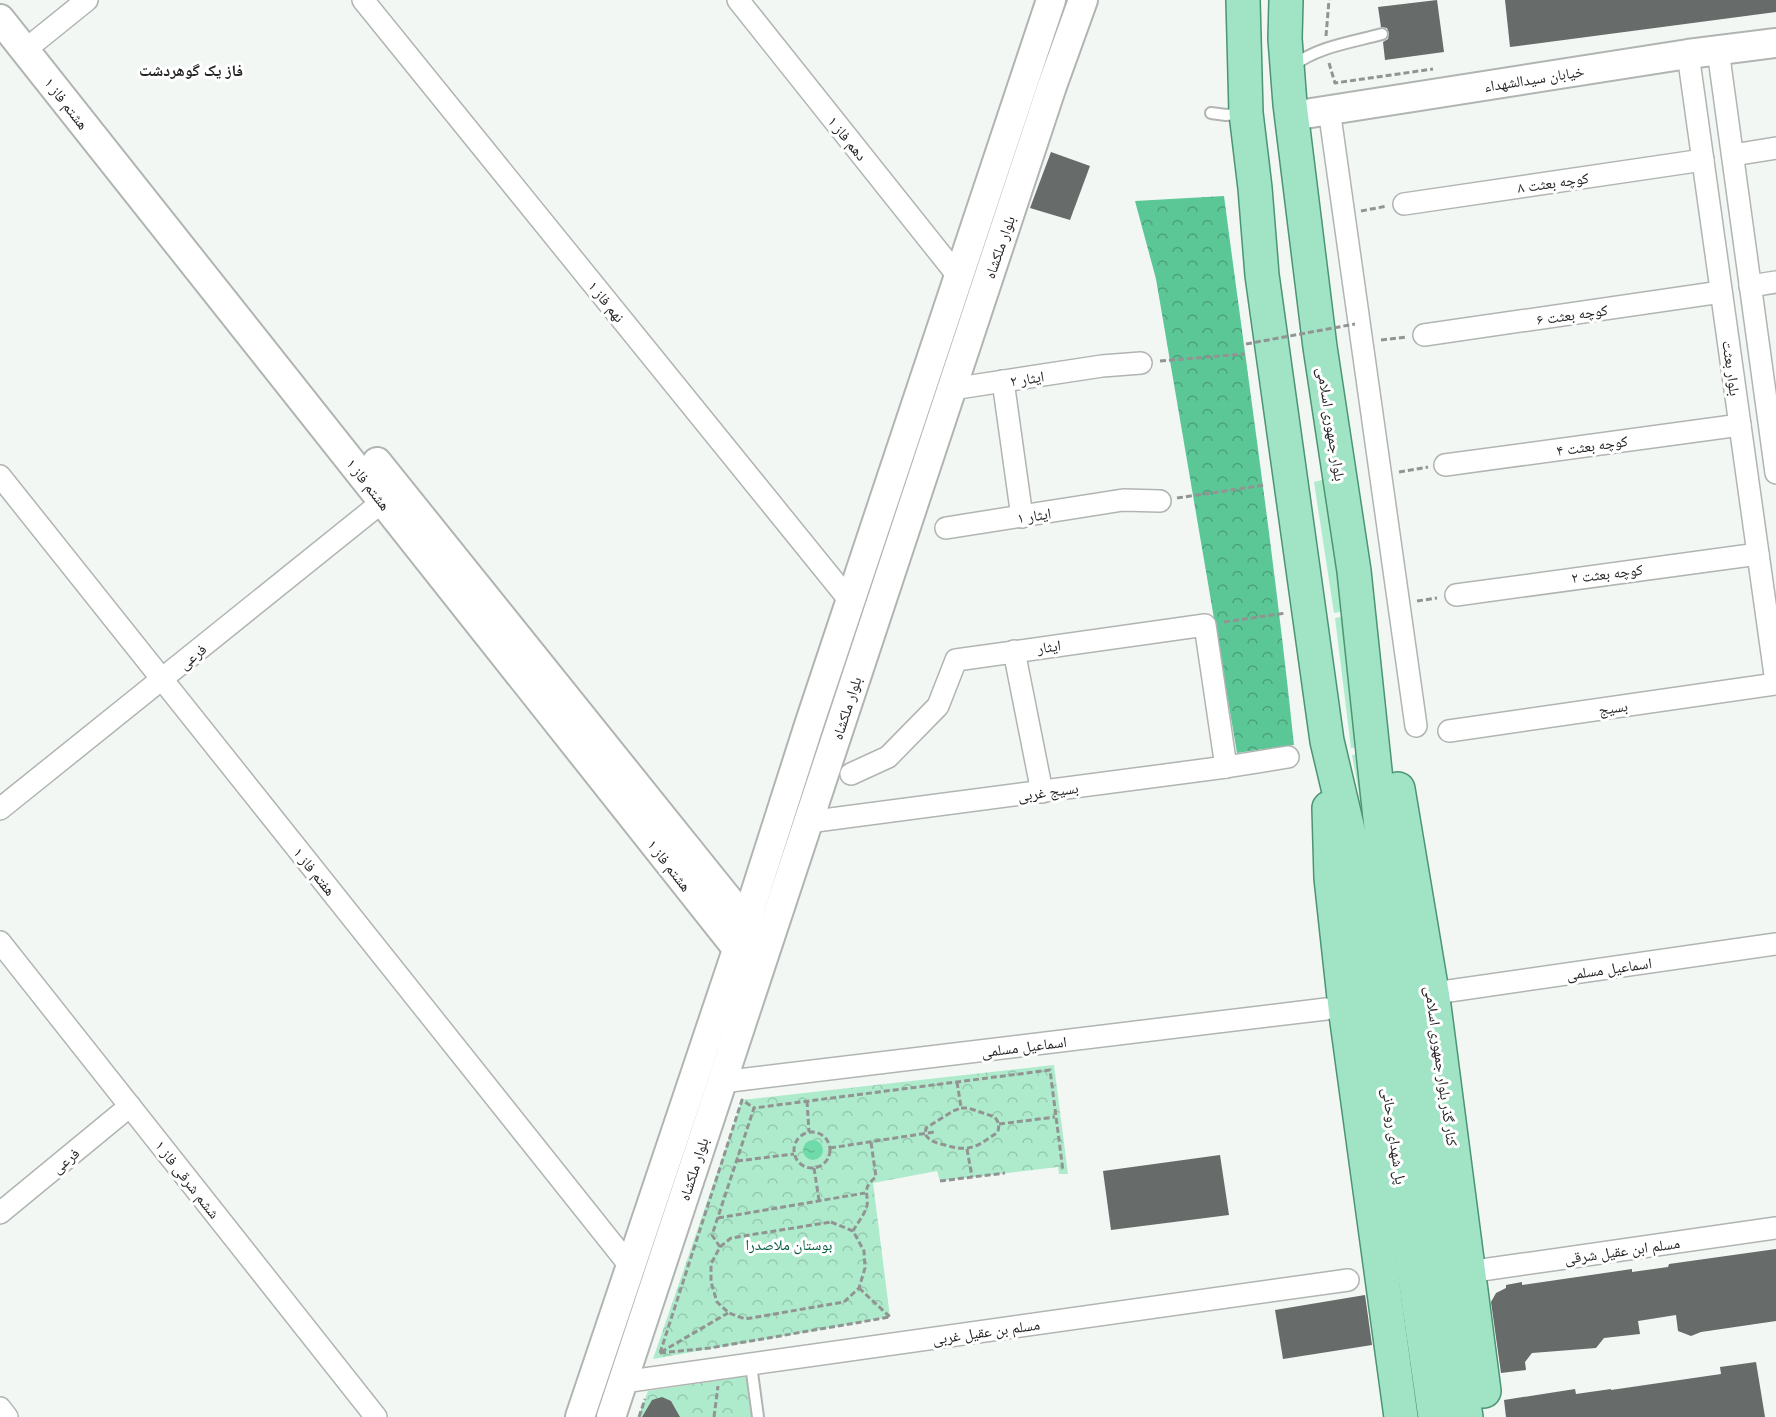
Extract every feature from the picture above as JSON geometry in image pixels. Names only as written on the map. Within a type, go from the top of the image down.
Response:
[{"type":"main road","name":"هشتم فاز ۱","points":[[10,0],[33,44],[391,496],[737,950],[758,974]]},
{"type":"main road","name":"بلوار ملکشاه","points":[[580,1417],[1051,0]]},
{"type":"main road","name":"بلوار ملکشاه","points":[[611,1417],[634,1388],[722,1082],[1052,86],[1083,0]]},
{"type":"main road","name":"بلوار جمهوری اسلامی","points":[[1286,0],[1286,55],[1305,229],[1320,347],[1354,571],[1371,721],[1369,855]]},
{"type":"main road","points":[[1286,55],[1309,0]]},
{"type":"main road","points":[[1244,9],[1246,113],[1262,275],[1327,741],[1331,878],[1345,1007],[1401,1417]]},
{"type":"main road","name":"هشتم فاز ۱","points":[[0,19],[33,44]]},
{"type":"main road","name":"خیابان سیدالشهداء","points":[[1292,116],[1688,54],[1776,43]]},
{"type":"main road","points":[[1022,85],[1029,94],[1034,96],[1046,93],[1052,86]]},
{"type":"main road","points":[[995,166],[1007,161],[1013,162],[1017,164],[1022,177]]},
{"type":"main road","points":[[1259,236],[1279,219],[1305,229]]},
{"type":"main road","name":"هشتم فاز ۱","points":[[391,496],[767,947]]},
{"type":"main road","name":"کنار گذر بلوار جمهوری اسلامی","points":[[1371,721],[1397,788],[1433,998],[1487,1417]]},
{"type":"main road","points":[[1327,741],[1369,855]]},
{"type":"main road","name":"پل شهدای روحانی","points":[[1369,855],[1435,1417]]},
{"type":"main road","name":"پل شهدای روحانی","points":[[1369,855],[1431,1198],[1466,1417]]},
{"type":"street","points":[[33,44],[87,0]]},
{"type":"street","name":"نهم فاز ۱","points":[[363,0],[850,601]]},
{"type":"street","name":"دهم فاز ۱","points":[[738,0],[958,276]]},
{"type":"street","name":"بلوار بعثت","points":[[1718,50],[1750,286],[1772,413],[1776,473]]},
{"type":"street","name":"بلوار بعثت","points":[[1688,54],[1776,683]]},
{"type":"street","points":[[1694,96],[1705,86],[1724,92]]},
{"type":"street","points":[[1329,109],[1360,348],[1416,726]]},
{"type":"street","points":[[1732,155],[1776,148]]},
{"type":"street","name":"کوچه بعثت ۸","points":[[1404,204],[1703,159]]},
{"type":"street","points":[[1711,219],[1741,214]]},
{"type":"street","points":[[1750,286],[1776,282]]},
{"type":"street","name":"کوچه بعثت ۶","points":[[1424,335],[1721,292]]},
{"type":"street","points":[[1730,357],[1760,353]]},
{"type":"street","name":"ایثار ۲","points":[[951,389],[1101,366],[1141,363]]},
{"type":"street","points":[[1003,381],[1022,517]]},
{"type":"street","name":"کوچه بعثت ۴","points":[[1445,465],[1740,426]]},
{"type":"street","name":"هفتم فاز ۱","points":[[0,476],[630,1266]]},
{"type":"street","points":[[1748,485],[1776,481]]},
{"type":"street","name":"فرعی","points":[[0,809],[391,496]]},
{"type":"street","name":"ایثار ۱","points":[[946,528],[1123,500],[1160,501]]},
{"type":"street","name":"کوچه بعثت ۲","points":[[1456,595],[1758,554]]},
{"type":"street","points":[[1205,625],[1226,767]]},
{"type":"street","name":"ایثار","points":[[851,774],[888,756],[938,706],[956,660],[1205,625]]},
{"type":"street","points":[[1014,651],[1042,792]]},
{"type":"street","name":"بسیج","points":[[1449,731],[1776,683]]},
{"type":"street","name":"بسیج غربی","points":[[808,822],[1288,757]]},
{"type":"street","name":"ششم شرقی فاز ۱","points":[[0,942],[376,1417]]},
{"type":"street","name":"اسماعیل مسلمی","points":[[1442,992],[1776,944]]},
{"type":"street","name":"اسماعیل مسلمی","points":[[722,1082],[1326,1009]]},
{"type":"street","name":"فرعی","points":[[0,1213],[130,1106]]},
{"type":"street","name":"مسلم ابن عقیل شرقی","points":[[1468,1272],[1776,1228]]},
{"type":"street","name":"مسلم بن عقیل غربی","points":[[634,1388],[720,1369],[1348,1280]]},
{"type":"street","points":[[0,1408],[7,1417]]},
{"type":"lane","points":[[1286,55],[1302,59],[1382,34]]},
{"type":"lane","points":[[1211,113],[1226,115],[1246,113]]},
{"type":"lane","points":[[751,1365],[758,1417]]},
{"type":"path","points":[[1329,0],[1325,50],[1335,83],[1434,69]]},
{"type":"path","points":[[1344,213],[1404,204]]},
{"type":"path","points":[[1246,344],[1360,348],[1424,335]]},
{"type":"path","points":[[1141,363],[1245,354]]},
{"type":"path","points":[[1380,475],[1445,465]]},
{"type":"path","points":[[1160,501],[1267,485]]},
{"type":"path","points":[[1399,604],[1456,595]]},
{"type":"path","points":[[1205,625],[1288,613]]},
{"type":"path","points":[[660,1353],[742,1100],[754,1108],[1050,1070],[1063,1171]]},
{"type":"path","points":[[957,1082],[961,1108]]},
{"type":"path","points":[[807,1101],[809,1132]]},
{"type":"path","points":[[720,1246],[712,1235],[754,1108]]},
{"type":"path","points":[[961,1108],[995,1117],[999,1124],[998,1132],[976,1147],[960,1150],[929,1140],[925,1134],[926,1128],[961,1108]]},
{"type":"path","points":[[999,1124],[1056,1117]]},
{"type":"path","points":[[809,1132],[825,1137],[830,1148],[827,1160],[814,1168],[800,1164],[794,1154],[799,1138],[809,1132]]},
{"type":"path","points":[[830,1148],[934,1132]]},
{"type":"path","points":[[853,1231],[867,1207],[865,1193],[868,1183],[876,1177],[871,1142]]},
{"type":"path","points":[[968,1149],[972,1177]]},
{"type":"path","points":[[737,1161],[794,1154]]},
{"type":"path","points":[[814,1168],[819,1200]]},
{"type":"path","points":[[940,1181],[1005,1173]]},
{"type":"path","points":[[718,1218],[865,1193]]},
{"type":"path","points":[[831,1222],[853,1231],[864,1251],[865,1268],[860,1288],[844,1302],[745,1318],[729,1313],[717,1302],[711,1282],[711,1264],[720,1246],[731,1238],[831,1222]]},
{"type":"path","points":[[660,1353],[710,1348],[890,1317],[860,1288]]},
{"type":"path","points":[[660,1353],[729,1313]]},
{"type":"path","points":[[714,1417],[720,1369]]},
{"type":"path","points":[[634,1388],[639,1417]]},
{"type":"green space","points":[[1224,196],[1270,539],[1294,745],[1237,753],[1156,279],[1135,201]]},
{"type":"green space","points":[[1326,479],[1345,611],[1334,613],[1314,482]]},
{"type":"green space","points":[[1346,616],[1362,747],[1351,748],[1335,618]]},
{"type":"green space","points":[[1363,753],[1370,853],[1352,755]]},
{"type":"green space","name":"بوستان ملاصدرا","points":[[1054,1065],[1068,1174],[1059,1174],[1058,1167],[940,1181],[937,1171],[873,1183],[890,1317],[653,1359],[742,1100]]},
{"type":"green space","points":[[748,1376],[754,1417],[638,1417],[648,1391]]},
{"type":"water","points":[[809,1140],[817,1140],[823,1146],[823,1154],[817,1160],[809,1160],[803,1154],[803,1146]]},
{"type":"building","points":[[1437,0],[1444,52],[1385,60],[1383,42],[1388,39],[1389,33],[1387,28],[1381,27],[1378,7]]},
{"type":"building","points":[[1505,0],[1776,0],[1776,12],[1510,47]]},
{"type":"building","points":[[1051,152],[1090,166],[1070,220],[1030,208]]},
{"type":"building","points":[[1220,1155],[1229,1215],[1111,1230],[1103,1171]]},
{"type":"building","points":[[1776,1249],[1776,1321],[1701,1332],[1691,1336],[1678,1331],[1676,1315],[1638,1321],[1640,1334],[1604,1338],[1596,1348],[1532,1353],[1525,1362],[1526,1370],[1501,1373],[1491,1302],[1496,1293],[1506,1288],[1506,1285],[1522,1282],[1522,1285],[1632,1269],[1632,1272],[1668,1267],[1669,1264]]},
{"type":"building","points":[[1365,1295],[1372,1345],[1283,1359],[1275,1310]]},
{"type":"building","points":[[1756,1362],[1765,1417],[1506,1417],[1504,1400],[1575,1389],[1576,1394],[1611,1390],[1721,1374],[1720,1367]]},
{"type":"building","points":[[662,1397],[671,1401],[680,1417],[642,1417],[652,1400]]},
{"type":"district","name":"فاز یک گوهردشت","points":[[191,70]]}]
